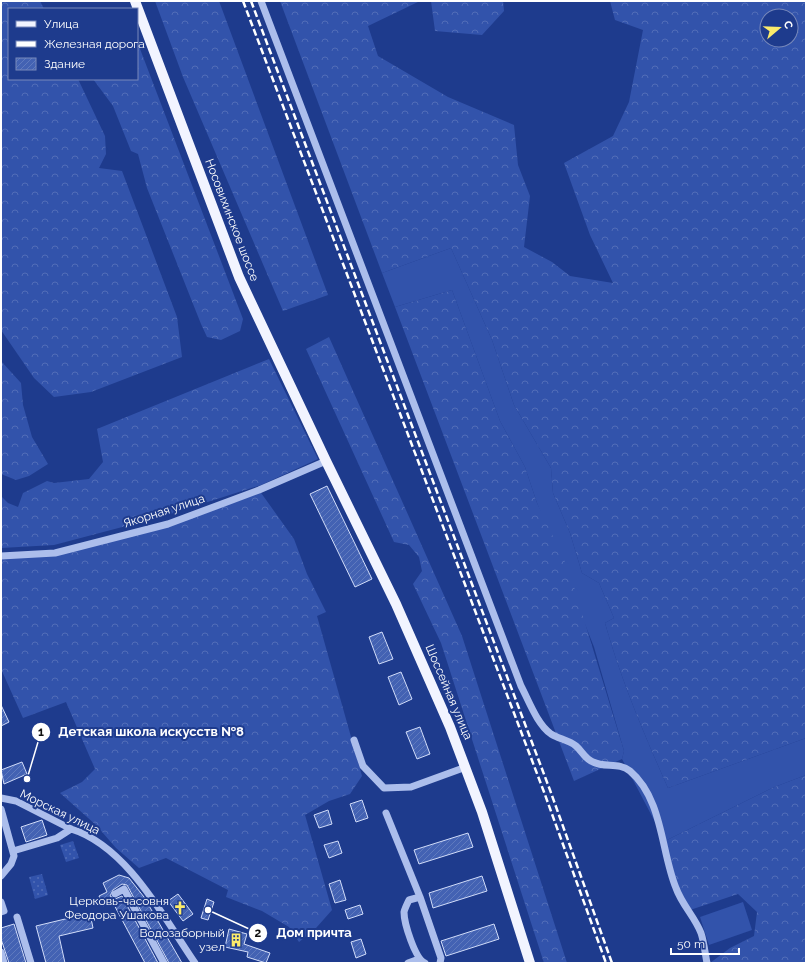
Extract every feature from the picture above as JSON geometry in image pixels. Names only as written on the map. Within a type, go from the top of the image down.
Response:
[{"type":"main road","name":"Носовихинское шоссе","points":[[138,9],[239,277],[318,443]]},
{"type":"main road","name":"Шоссейная улица","points":[[318,443],[403,618],[429,676],[466,767],[482,812],[530,963]]},
{"type":"street","points":[[261,1],[521,686],[540,722],[550,734],[573,744],[581,750],[586,758],[594,763],[620,765],[630,771],[646,790],[662,830],[675,887],[681,901],[701,933],[707,963]]},
{"type":"street","name":"Якорная улица","points":[[1,556],[55,553],[168,524],[259,490],[326,461]]},
{"type":"street","points":[[354,740],[363,766],[384,788],[411,787],[466,767]]},
{"type":"street","name":"Морская улица","points":[[1,798],[16,801],[71,829],[80,832],[104,847],[123,864],[145,890],[195,963]]},
{"type":"street","points":[[1,809],[14,856],[11,864],[1,876]]},
{"type":"street","points":[[386,813],[420,897],[441,958],[440,963]]},
{"type":"street","points":[[13,851],[57,838],[71,829]]},
{"type":"street","points":[[115,894],[124,889],[164,963]]},
{"type":"street","points":[[408,963],[422,961],[405,922],[404,910],[409,900],[420,897]]},
{"type":"street","points":[[1,902],[4,911],[1,912]]},
{"type":"street","points":[[17,917],[31,963]]},
{"type":"street","points":[[1,952],[4,963]]},
{"type":"green space","points":[[1,1],[40,1],[44,8],[8,8],[8,80],[78,80],[105,136],[106,154],[99,168],[122,171],[177,317],[182,357],[91,392],[54,397],[34,378],[1,330]]},
{"type":"green space","points":[[155,1],[219,1],[328,295],[283,311],[183,77]]},
{"type":"green space","points":[[280,1],[420,1],[368,26],[378,56],[448,97],[514,125],[518,165],[530,196],[524,247],[552,262],[570,276],[613,283],[590,235],[564,163],[613,136],[629,102],[643,30],[615,20],[610,1],[806,1],[806,738],[668,788],[634,707],[611,644],[605,623],[614,618],[599,583],[582,573],[570,533],[553,493],[551,468],[514,405],[492,340],[451,248],[382,273]]},
{"type":"green space","points":[[431,1],[503,1],[504,11],[482,35],[435,31]]},
{"type":"green space","points":[[138,44],[243,319],[240,331],[221,340],[207,337],[147,188],[138,154],[131,151],[113,106],[94,80],[138,80]]},
{"type":"green space","points":[[451,248],[492,340],[514,405],[551,468],[553,493],[570,533],[582,573],[599,583],[614,618],[605,623],[611,644],[634,707],[668,788],[806,738],[806,775],[772,788],[665,841],[622,759],[624,751],[594,647],[537,503],[525,467],[500,421],[452,290],[395,307],[382,273]]},
{"type":"green space","points":[[452,290],[500,421],[525,467],[537,503],[569,570],[624,751],[622,759],[574,781],[395,307]]},
{"type":"green space","points":[[329,337],[462,636],[567,963],[544,963],[441,643],[413,584],[422,571],[419,557],[409,545],[394,542],[306,349]]},
{"type":"green space","points":[[269,359],[318,459],[261,485],[164,516],[54,545],[1,548],[1,496],[8,503],[18,507],[23,493],[47,481],[54,483],[89,479],[103,462],[97,429]]},
{"type":"green space","points":[[1,361],[21,383],[23,405],[32,437],[48,464],[29,476],[16,480],[1,474]]},
{"type":"green space","points":[[259,490],[294,539],[307,574],[326,612],[317,616],[362,776],[350,794],[329,801],[305,815],[332,910],[316,928],[299,942],[289,927],[262,911],[226,897],[228,890],[166,858],[139,868],[116,848],[96,825],[60,793],[82,782],[95,769],[66,702],[23,718],[1,669],[1,556],[55,553],[134,533]]},
{"type":"green space","points":[[806,775],[806,963],[710,963],[730,948],[754,936],[757,912],[738,894],[687,911],[672,879],[665,841],[772,788]]},
{"type":"green space","points":[[73,841],[79,858],[66,862],[60,845]]},
{"type":"green space","points":[[42,874],[48,895],[35,899],[29,877]]},
{"type":"green space","points":[[743,902],[752,930],[709,945],[700,917]]},
{"type":"building","points":[[327,486],[372,579],[355,587],[310,494]]},
{"type":"building","points":[[382,632],[393,659],[379,664],[369,637]]},
{"type":"building","points":[[401,672],[412,699],[399,705],[388,677]]},
{"type":"building","points":[[1,705],[9,722],[1,726]]},
{"type":"building","points":[[420,727],[430,754],[417,759],[406,732]]},
{"type":"building","points":[[22,762],[27,774],[4,784],[1,770]]},
{"type":"building","points":[[362,800],[368,818],[356,822],[350,804]]},
{"type":"building","points":[[328,810],[332,824],[319,828],[314,815]]},
{"type":"building","points":[[42,820],[47,835],[26,842],[21,827]]},
{"type":"building","points":[[468,833],[473,847],[419,864],[414,850]]},
{"type":"building","points":[[338,841],[342,853],[329,858],[324,845]]},
{"type":"building","points":[[119,875],[129,878],[144,897],[182,963],[169,963],[127,885],[122,884],[113,890],[110,896],[115,899],[122,896],[158,963],[145,963],[112,901],[103,906],[99,896],[107,892],[103,883]]},
{"type":"building","points":[[482,876],[487,891],[433,908],[429,893]]},
{"type":"building","points":[[340,880],[346,900],[335,903],[329,884]]},
{"type":"building","name":"Церковь-часовня Феодора Ушакова","points":[[178,894],[193,914],[183,921],[168,901]]},
{"type":"building","points":[[207,899],[214,902],[208,920],[201,918]]},
{"type":"building","points":[[360,905],[363,914],[348,919],[345,910]]},
{"type":"building","points":[[90,913],[93,928],[59,936],[65,963],[46,963],[36,926]]},
{"type":"building","points":[[14,924],[26,963],[9,963],[1,939],[1,928]]},
{"type":"building","points":[[494,924],[499,939],[446,956],[441,941]]},
{"type":"building","points":[[229,929],[247,934],[244,944],[270,953],[266,963],[247,957],[248,952],[225,947]]},
{"type":"building","points":[[361,939],[366,954],[356,958],[351,942]]},
{"type":"railway","points":[[243,1],[544,792],[606,963]]},
{"type":"railway","points":[[251,1],[550,790],[612,963]]},
{"type":"place","name":"Детская школа искусств №8","points":[[27,779]]},
{"type":"place","name":"Церковь-часовня Феодора Ушакова","points":[[180,908]]},
{"type":"place","name":"Дом причта","points":[[208,910]]},
{"type":"place","name":"Водозаборный узел","points":[[236,940]]}]
